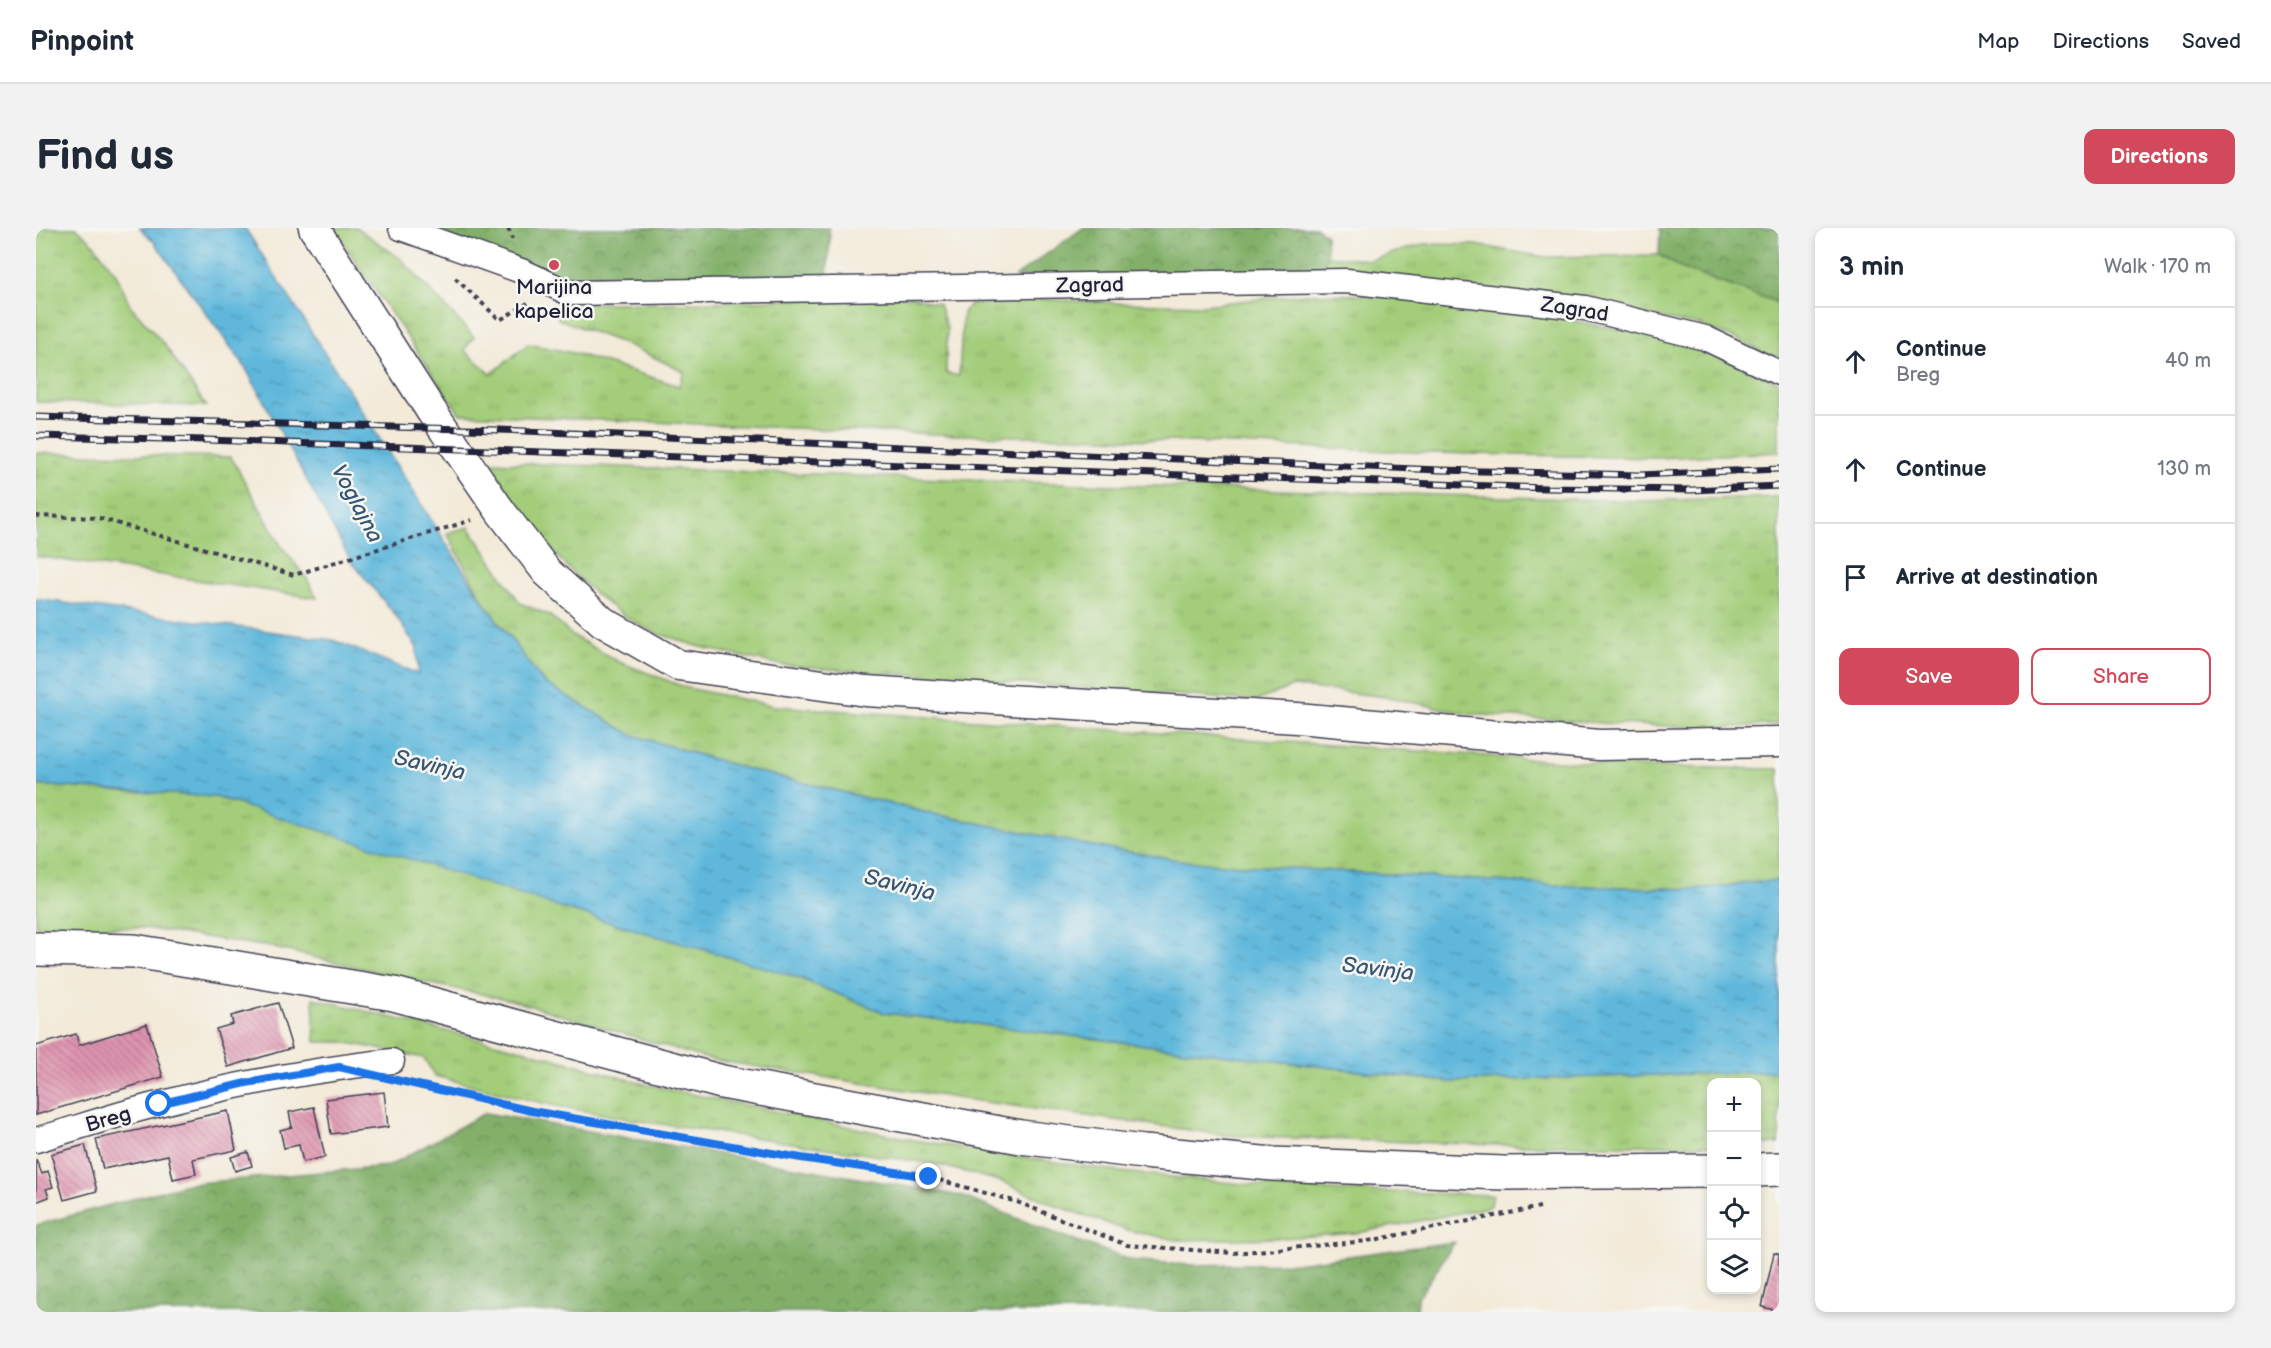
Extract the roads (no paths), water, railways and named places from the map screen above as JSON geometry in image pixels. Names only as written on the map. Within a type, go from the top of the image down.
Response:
[{"type":"main road","points":[[36,949],[134,951],[394,994],[722,1082],[1032,1138],[1143,1152],[1273,1164],[1503,1173],[1707,1171]]},
{"type":"main road","points":[[1761,1170],[1779,1169]]},
{"type":"street","points":[[314,228],[432,412],[501,512],[547,572],[603,622],[678,665],[866,691],[1297,718],[1599,745],[1779,742]]},
{"type":"street","name":"Zagrad","points":[[401,228],[524,272],[569,293],[1347,281],[1585,308],[1705,338],[1779,373]]},
{"type":"street","name":"Breg","points":[[36,1140],[159,1104],[246,1083],[339,1067],[392,1061]]},
{"type":"water","points":[[140,228],[245,228],[485,604],[543,682],[632,735],[747,769],[928,813],[1092,846],[1192,862],[1572,886],[1696,889],[1779,880],[1779,1071],[1449,1082],[885,1013],[796,977],[565,909],[216,797],[36,785],[36,599],[333,640],[418,674],[417,648],[396,616],[351,561],[245,367],[155,243]]},
{"type":"railway","points":[[36,417],[500,430],[1439,470],[1639,475],[1779,469]]},
{"type":"railway","points":[[36,436],[207,440],[1546,488],[1692,490],[1779,486]]},
{"type":"place","name":"Marijina kapelica","points":[[554,265]]},
{"type":"water label","name":"Voglajna","points":[[358,503]]},
{"type":"water label","name":"Savinja","points":[[430,764]]},
{"type":"water label","name":"Savinja","points":[[900,884]]},
{"type":"water label","name":"Savinja","points":[[1378,968]]}]
